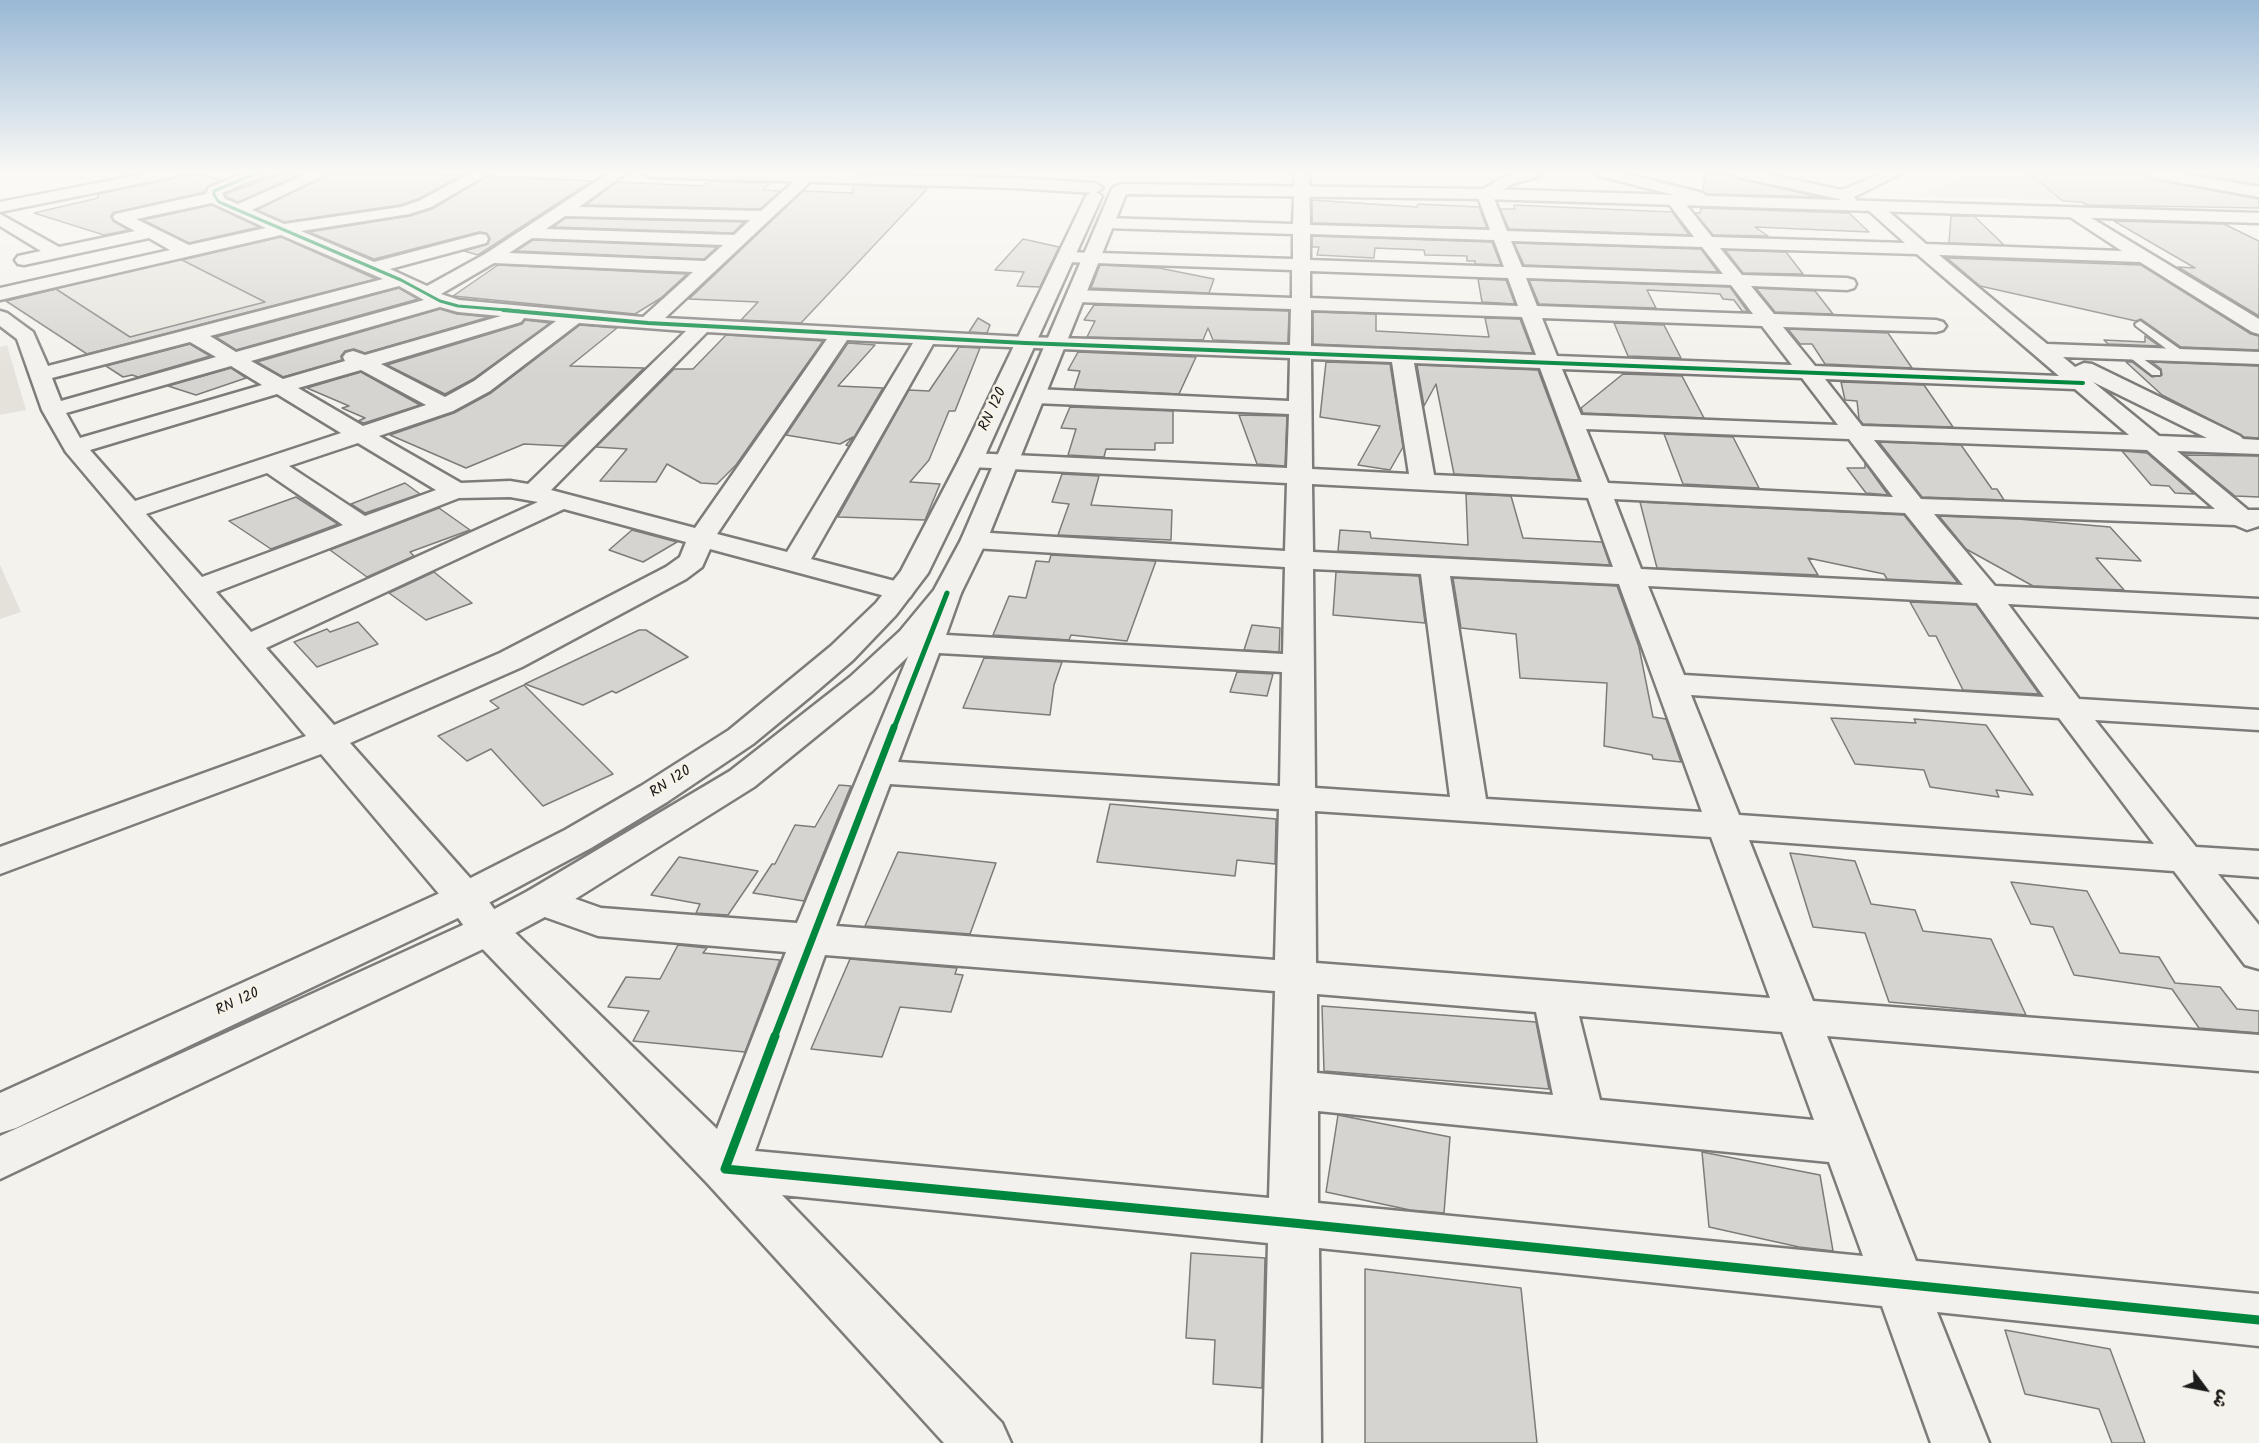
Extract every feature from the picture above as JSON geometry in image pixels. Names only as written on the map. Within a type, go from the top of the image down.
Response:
[{"type":"street","points":[[36,240],[57,253]]},
{"type":"street","points":[[24,260],[115,240]]},
{"type":"street","points":[[164,240],[186,251]]},
{"type":"street","points":[[0,294],[233,240]]},
{"type":"street","points":[[309,240],[401,280],[433,297],[458,306],[648,323],[1040,344],[2083,382]]},
{"type":"street","points":[[373,268],[475,240]]},
{"type":"street","points":[[482,240],[498,254],[709,267]]},
{"type":"street","points":[[53,410],[314,337],[433,297],[518,240]]},
{"type":"street","points":[[648,323],[738,240]]},
{"type":"street","name":"RN 120","points":[[0,1114],[465,898],[578,839],[654,794],[741,737],[842,653],[886,609],[914,573],[971,460],[1040,344],[1076,296],[1079,257],[1083,240]]},
{"type":"street","name":"RN 120","points":[[0,1158],[488,930],[542,901],[742,779],[861,684],[911,637],[947,593],[974,540],[1035,396],[1040,344],[1079,257],[1092,240]]},
{"type":"street","points":[[1292,1443],[1299,664],[1300,240]]},
{"type":"street","points":[[1503,240],[1960,1443]]},
{"type":"street","points":[[1658,240],[2144,257]]},
{"type":"street","points":[[1912,240],[2253,522]]},
{"type":"street","points":[[2117,240],[2259,328]]},
{"type":"street","points":[[1707,242],[1913,506],[1985,593],[2070,710],[2259,954]]},
{"type":"street","points":[[1079,257],[1847,284]]},
{"type":"street","points":[[39,375],[401,280]]},
{"type":"street","points":[[1076,296],[1935,326]]},
{"type":"street","points":[[2216,300],[2246,301]]},
{"type":"street","points":[[75,447],[533,313]]},
{"type":"street","points":[[269,314],[445,406]]},
{"type":"street","points":[[130,511],[445,406],[482,386],[575,316]]},
{"type":"street","points":[[534,494],[702,326]]},
{"type":"street","points":[[9,332],[39,375],[53,410],[75,447],[465,898],[488,930],[725,1169],[982,1443]]},
{"type":"street","points":[[0,861],[328,740],[511,660],[676,573],[692,561],[701,538],[841,333]]},
{"type":"street","points":[[193,335],[456,491]]},
{"type":"street","points":[[795,563],[926,338]]},
{"type":"street","points":[[2049,355],[2131,353],[2259,358]]},
{"type":"street","points":[[2049,355],[2252,447]]},
{"type":"street","points":[[1402,356],[1423,481]]},
{"type":"street","points":[[1035,396],[1300,408]]},
{"type":"street","points":[[1572,422],[2252,447]]},
{"type":"street","points":[[971,460],[2253,522]]},
{"type":"street","points":[[271,465],[362,526]]},
{"type":"street","points":[[197,589],[456,491],[510,489],[900,591]]},
{"type":"street","points":[[246,646],[561,501]]},
{"type":"street","points":[[974,540],[1299,560],[2259,608]]},
{"type":"street","points":[[1434,566],[1470,809]]},
{"type":"street","points":[[725,1169],[811,939],[947,593]]},
{"type":"street","points":[[927,643],[1299,664]]},
{"type":"street","points":[[1672,684],[2259,720]]},
{"type":"street","points":[[877,772],[1470,809],[2259,864]]},
{"type":"street","points":[[542,901],[598,922],[2259,1053]]},
{"type":"street","points":[[1554,998],[1581,1118]]},
{"type":"street","points":[[1295,1090],[1846,1143]]},
{"type":"street","points":[[725,1169],[1293,1223],[2259,1320]]},
{"type":"lane","points":[[2140,324],[2180,354]]},
{"type":"lane","points":[[2131,353],[2156,373]]},
{"type":"shaded area","points":[[256,240],[285,240],[381,281],[92,357],[4,299]]},
{"type":"shaded area","points":[[7,345],[26,410],[0,415],[0,347]]},
{"type":"shaded area","points":[[0,565],[21,612],[0,619]]},
{"type":"building","points":[[184,240],[201,240],[189,243]]},
{"type":"building","points":[[267,240],[289,240],[376,279],[87,354],[6,301],[56,289],[130,337],[265,302],[182,260]]},
{"type":"building","points":[[329,240],[447,240],[374,259]]},
{"type":"building","points":[[489,240],[501,240],[478,255],[464,251],[488,244]]},
{"type":"building","points":[[532,240],[717,247],[704,259],[516,251]]},
{"type":"building","points":[[751,240],[879,240],[801,323],[741,320],[758,302],[689,299]]},
{"type":"building","points":[[1022,240],[1059,247],[1040,287],[1017,286],[1024,272],[995,270]]},
{"type":"building","points":[[1312,240],[1492,242],[1501,265],[1475,264],[1475,261],[1467,261],[1467,256],[1425,255],[1424,250],[1375,248],[1374,258],[1317,255],[1319,247],[1312,247]]},
{"type":"building","points":[[1949,240],[1999,240],[2004,245],[1949,243]]},
{"type":"building","points":[[2147,240],[2259,241],[2259,316],[2178,267],[2195,268]]},
{"type":"building","points":[[1514,243],[1701,249],[1718,272],[1524,265]]},
{"type":"building","points":[[1725,250],[1786,252],[1803,274],[1743,273]]},
{"type":"building","points":[[1947,258],[2141,265],[2251,334],[2259,336],[2259,350],[2181,347],[2141,319],[2136,321],[1980,286]]},
{"type":"building","points":[[498,265],[687,274],[661,298],[635,314],[453,296]]},
{"type":"building","points":[[1100,265],[1159,268],[1214,279],[1209,293],[1091,288]]},
{"type":"building","points":[[1478,279],[1506,280],[1515,304],[1482,302]]},
{"type":"building","points":[[1529,280],[1730,287],[1748,312],[1742,311],[1734,300],[1723,299],[1720,294],[1647,290],[1656,308],[1539,304]]},
{"type":"building","points":[[399,288],[418,299],[236,350],[216,337]]},
{"type":"building","points":[[1756,288],[1815,291],[1833,314],[1775,312]]},
{"type":"building","points":[[1094,305],[1289,311],[1288,343],[1213,340],[1208,328],[1203,340],[1087,337],[1095,321],[1084,320]]},
{"type":"building","points":[[440,309],[457,314],[489,317],[365,353],[354,349],[345,351],[341,356],[342,360],[283,377],[257,362]]},
{"type":"building","points":[[1313,312],[1376,314],[1376,331],[1489,337],[1485,318],[1520,319],[1533,353],[1313,344]]},
{"type":"building","points":[[978,318],[990,325],[987,333],[969,332]]},
{"type":"building","points":[[525,320],[550,323],[473,379],[445,394],[387,365],[522,324]]},
{"type":"building","points":[[1614,323],[1664,325],[1681,358],[1628,356]]},
{"type":"building","points":[[580,325],[617,328],[570,366],[644,368],[564,446],[524,444],[466,468],[390,435],[454,413],[491,393]]},
{"type":"building","points":[[1788,329],[1888,333],[1912,368],[1825,364],[1812,344],[1800,344]]},
{"type":"building","points":[[726,335],[823,341],[736,465],[717,484],[701,483],[667,464],[656,482],[600,481],[627,449],[596,447],[674,369],[693,369]]},
{"type":"building","points":[[2145,336],[2159,346],[2108,344],[2104,340],[2145,342]]},
{"type":"building","points":[[848,343],[875,345],[838,386],[883,388],[849,446],[846,445],[853,437],[840,444],[786,435]]},
{"type":"building","points":[[190,344],[210,356],[138,377],[132,375],[123,377],[106,366]]},
{"type":"building","points":[[959,347],[980,348],[955,411],[949,411],[929,460],[910,482],[940,484],[925,520],[838,517],[909,390],[929,391]]},
{"type":"building","points":[[1078,352],[1196,357],[1179,394],[1074,389],[1080,371],[1068,370]]},
{"type":"building","points":[[1326,362],[1390,364],[1403,447],[1390,470],[1358,465],[1380,426],[1320,417]]},
{"type":"building","points":[[2126,362],[2132,362],[2152,377],[2162,375],[2161,369],[2152,362],[2259,366],[2259,438],[2244,437],[2162,395]]},
{"type":"building","points":[[1417,365],[1538,370],[1579,480],[1454,474],[1436,384],[1424,406]]},
{"type":"building","points":[[231,368],[246,378],[196,395],[168,386]]},
{"type":"building","points":[[361,372],[420,405],[364,423],[358,421],[365,418],[342,408],[349,406],[307,388]]},
{"type":"building","points":[[1623,374],[1682,376],[1704,418],[1583,413],[1581,408]]},
{"type":"building","points":[[1841,382],[1924,385],[1953,427],[1863,424],[1859,419],[1857,401],[1845,400]]},
{"type":"building","points":[[1070,407],[1173,411],[1173,443],[1155,443],[1155,450],[1106,449],[1104,457],[1068,455],[1076,429],[1061,428]]},
{"type":"building","points":[[1239,415],[1287,416],[1285,466],[1257,464]]},
{"type":"building","points":[[1664,434],[1733,437],[1759,488],[1683,484]]},
{"type":"building","points":[[1879,442],[1961,445],[1992,489],[1997,489],[2004,500],[1922,497]]},
{"type":"building","points":[[2122,451],[2147,453],[2194,494],[2175,493],[2169,486],[2151,485]]},
{"type":"building","points":[[2185,455],[2259,456],[2259,497],[2235,496]]},
{"type":"building","points":[[1865,463],[1888,495],[1866,493],[1847,468],[1865,468]]},
{"type":"building","points":[[1062,474],[1099,476],[1091,505],[1172,510],[1171,540],[1058,535],[1069,504],[1052,502]]},
{"type":"building","points":[[405,483],[420,494],[365,513],[351,504]]},
{"type":"building","points":[[1466,494],[1511,496],[1523,538],[1602,542],[1610,565],[1338,551],[1340,530],[1370,532],[1371,538],[1468,545]]},
{"type":"building","points":[[296,497],[338,524],[271,549],[229,521]]},
{"type":"building","points":[[1640,502],[1904,515],[1958,583],[1887,579],[1884,574],[1808,558],[1818,575],[1657,568]]},
{"type":"building","points":[[439,508],[470,530],[410,552],[414,556],[367,577],[330,550]]},
{"type":"building","points":[[1939,516],[2018,519],[2110,527],[2141,561],[2096,558],[2124,590],[2033,586],[1966,549]]},
{"type":"building","points":[[632,530],[677,542],[643,562],[609,550]]},
{"type":"building","points":[[1051,555],[1156,561],[1127,641],[1071,635],[1069,640],[993,635],[1009,596],[1026,598],[1036,561],[1049,562]]},
{"type":"building","points":[[434,572],[472,603],[426,620],[389,593]]},
{"type":"building","points":[[1336,572],[1419,576],[1425,623],[1333,615]]},
{"type":"building","points":[[1453,578],[1617,586],[1639,647],[1653,717],[1666,719],[1681,762],[1653,759],[1652,755],[1604,746],[1607,683],[1520,678],[1516,634],[1461,628]]},
{"type":"building","points":[[1910,602],[1976,605],[2039,694],[1963,690],[1936,636],[1929,636]]},
{"type":"building","points":[[358,622],[378,644],[317,667],[294,642],[327,629],[330,632]]},
{"type":"building","points":[[1252,625],[1280,628],[1279,652],[1244,650]]},
{"type":"building","points":[[639,630],[646,630],[688,657],[616,693],[612,691],[583,705],[525,684]]},
{"type":"building","points":[[984,658],[1062,662],[1054,685],[1050,715],[963,708]]},
{"type":"building","points":[[1237,672],[1273,674],[1267,696],[1230,692]]},
{"type":"building","points":[[524,685],[613,774],[543,806],[491,749],[467,761],[438,736],[499,708],[490,701]]},
{"type":"building","points":[[1831,718],[1916,723],[1914,719],[1986,725],[2033,795],[1996,790],[1999,797],[1930,787],[1924,770],[1855,764]]},
{"type":"building","points":[[839,785],[851,786],[804,901],[753,893],[772,864],[775,864],[795,825],[815,827]]},
{"type":"building","points":[[1110,804],[1276,819],[1275,864],[1237,860],[1235,876],[1097,862]]},
{"type":"building","points":[[898,852],[996,863],[970,934],[865,926]]},
{"type":"building","points":[[1790,853],[1855,861],[1871,904],[1915,910],[1923,931],[1991,939],[2026,1015],[1889,1002],[1865,933],[1813,927]]},
{"type":"building","points":[[679,857],[758,871],[728,915],[696,913],[700,904],[651,895]]},
{"type":"building","points":[[2011,882],[2087,891],[2120,953],[2159,957],[2175,983],[2220,987],[2237,1009],[2259,1011],[2259,1033],[2199,1028],[2172,989],[2074,975],[2053,927],[2031,924]]},
{"type":"building","points":[[678,945],[707,948],[703,953],[780,960],[745,1052],[633,1041],[649,1011],[608,1007],[626,977],[660,979]]},
{"type":"building","points":[[850,959],[957,968],[955,974],[963,975],[951,1012],[900,1007],[882,1057],[811,1049]]},
{"type":"building","points":[[1322,1006],[1536,1022],[1549,1089],[1324,1071]]},
{"type":"building","points":[[1338,1115],[1450,1137],[1444,1213],[1410,1210],[1326,1192]]},
{"type":"building","points":[[1702,1152],[1820,1175],[1833,1251],[1799,1247],[1709,1227]]},
{"type":"building","points":[[1191,1253],[1265,1258],[1262,1388],[1213,1384],[1215,1340],[1186,1338]]},
{"type":"building","points":[[1365,1269],[1521,1288],[1537,1443],[1365,1443]]},
{"type":"building","points":[[2005,1330],[2110,1349],[2145,1443],[2112,1443],[2099,1409],[2025,1394]]},
{"type":"cycle path","points":[[308,240],[401,280],[440,301],[458,306],[648,323],[1025,343],[2083,383]]},
{"type":"cycle path","points":[[947,593],[811,939],[725,1169],[1293,1223],[2259,1320]]}]
